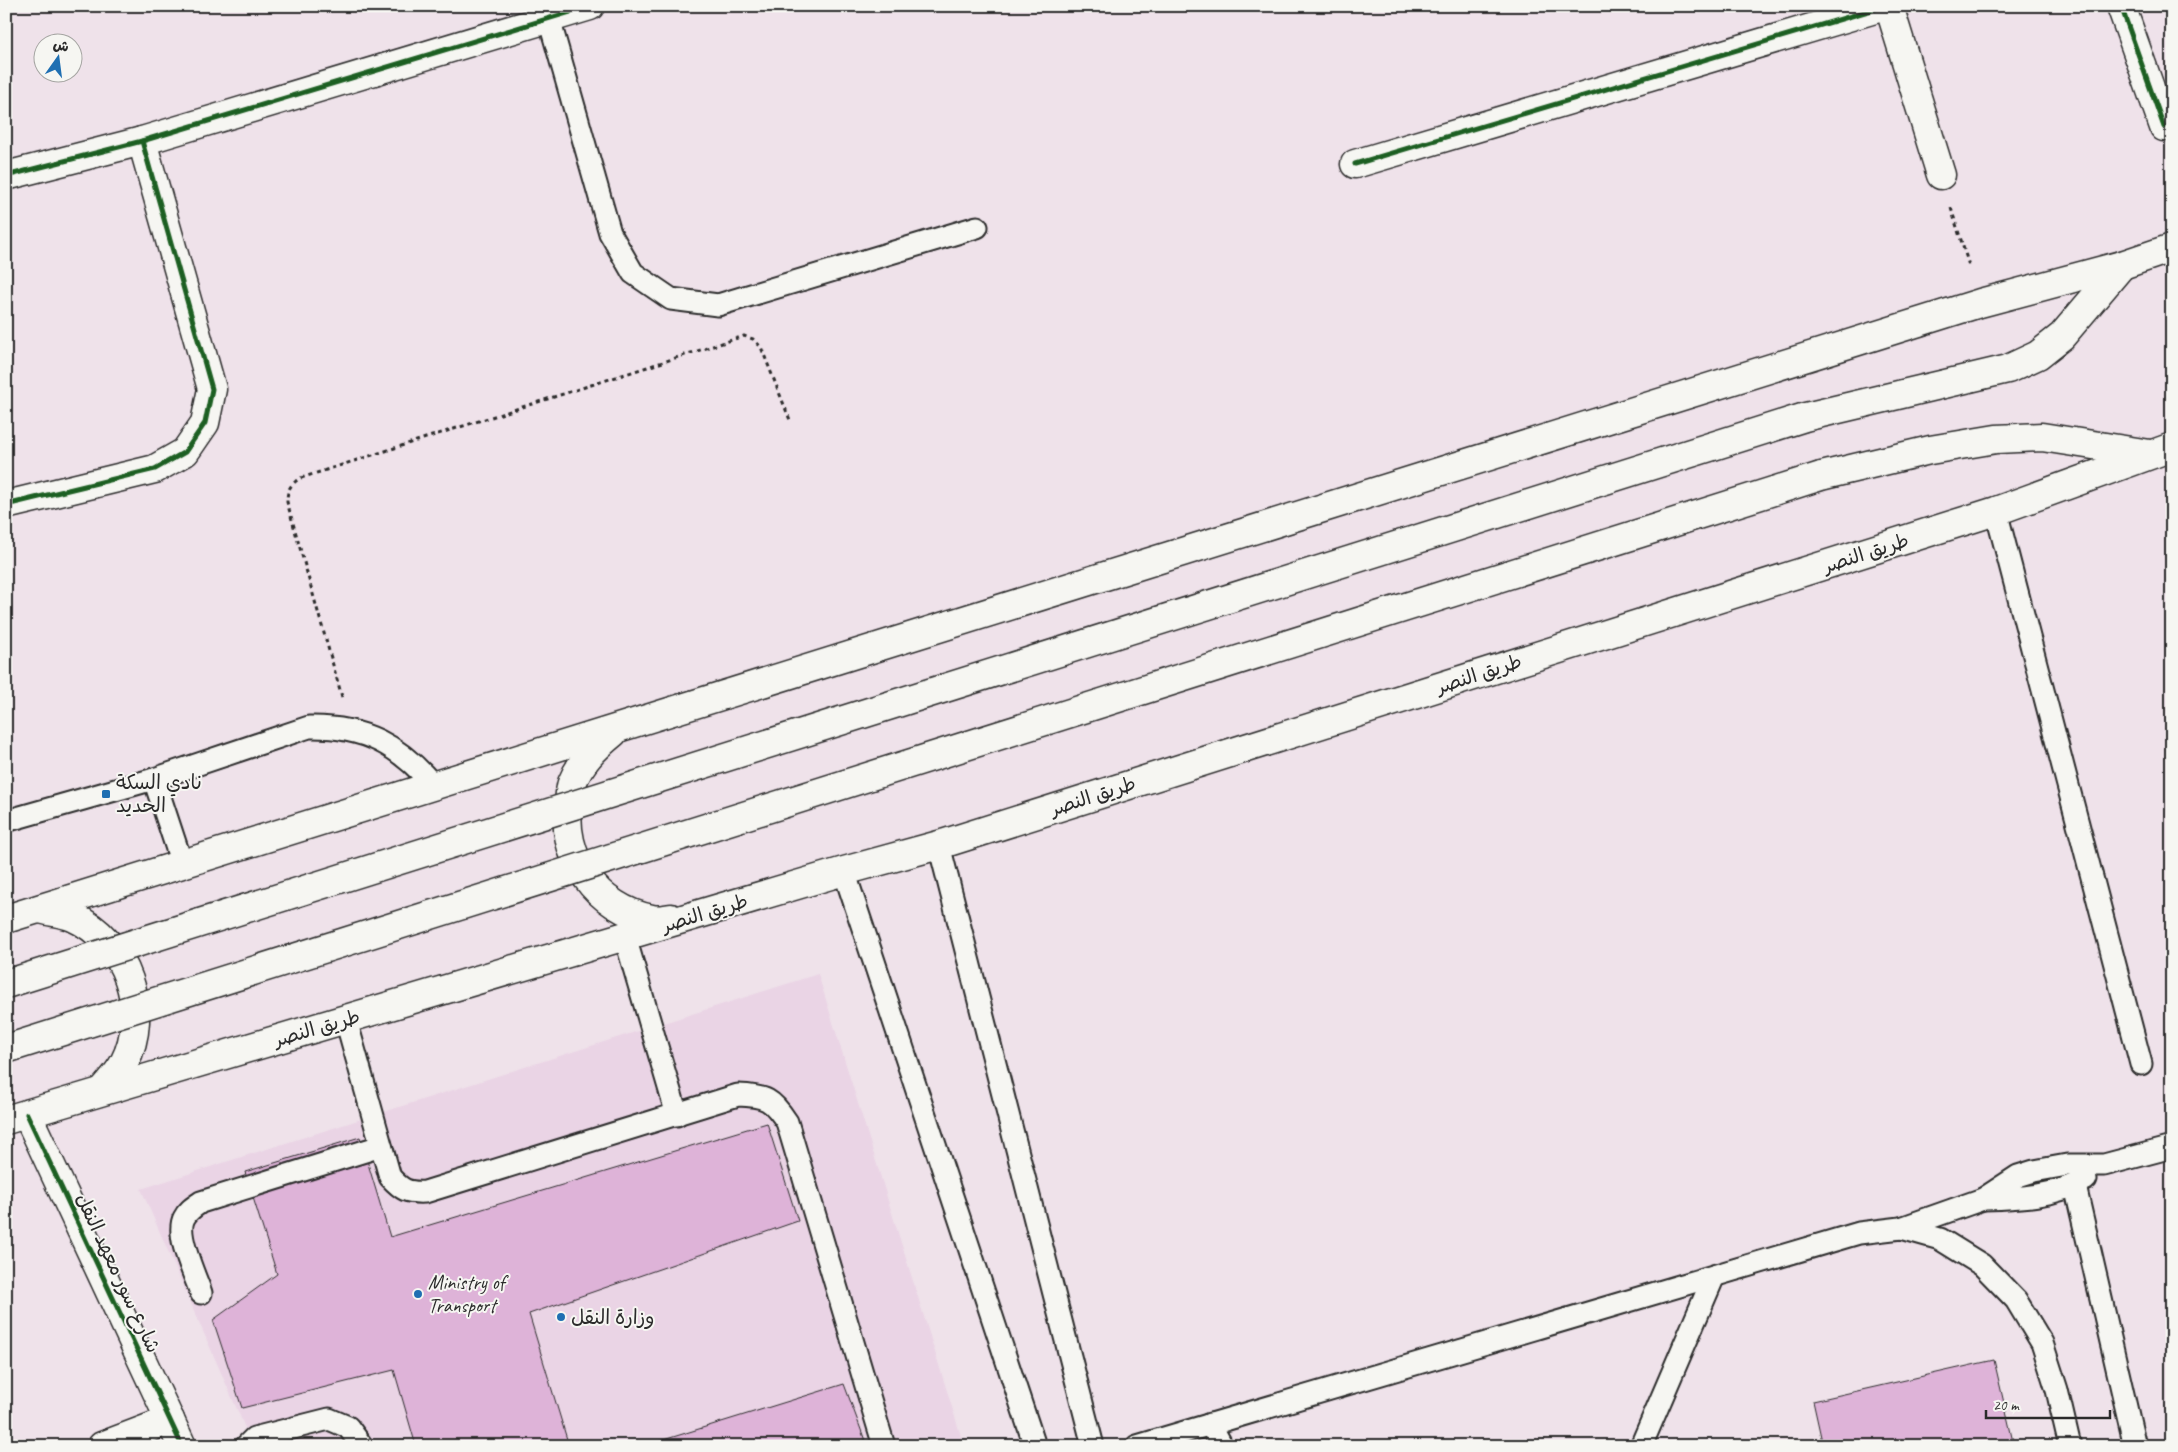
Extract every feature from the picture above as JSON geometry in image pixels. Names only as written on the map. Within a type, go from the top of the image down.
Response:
[{"type":"main road","points":[[6,176],[142,141],[590,6]]},
{"type":"main road","points":[[1355,164],[1885,6]]},
{"type":"main road","points":[[1889,6],[1941,175]]},
{"type":"main road","points":[[2122,6],[2164,127]]},
{"type":"main road","points":[[6,504],[155,469],[185,452],[205,423],[212,389],[142,141]]},
{"type":"main road","points":[[6,919],[1980,304],[2122,265],[2172,248]]},
{"type":"main road","points":[[6,984],[1805,417],[2008,369],[2038,355],[2062,336],[2122,265]]},
{"type":"main road","points":[[6,1049],[1821,476],[1930,450],[1996,439],[2042,437],[2161,450]]},
{"type":"main road","name":"طريق النصر","points":[[17,1117],[844,871],[939,845],[1996,512],[2161,450]]},
{"type":"main road","points":[[618,729],[590,752],[572,783],[566,818],[572,854],[590,885],[618,907],[653,919],[689,918]]},
{"type":"main road","points":[[40,909],[73,918],[102,937],[123,964],[135,996],[135,1030],[124,1063],[103,1090]]},
{"type":"main road","name":"شارع سور معهد النقل","points":[[17,1117],[182,1446]]},
{"type":"main road","points":[[102,1446],[170,1420]]},
{"type":"lane","points":[[549,19],[610,233],[633,273],[671,299],[718,305],[977,227]]},
{"type":"lane","points":[[1996,512],[2141,1064]]},
{"type":"lane","points":[[6,821],[154,779],[309,727],[330,726],[372,736],[397,750],[419,768],[434,786]]},
{"type":"lane","points":[[154,779],[182,864]]},
{"type":"lane","points":[[939,845],[1093,1446]]},
{"type":"lane","points":[[844,871],[1034,1446]]},
{"type":"lane","points":[[624,937],[677,1115]]},
{"type":"lane","points":[[346,1020],[390,1177],[394,1182],[411,1193],[425,1192],[738,1095],[758,1096],[776,1106],[787,1122],[884,1446]]},
{"type":"lane","points":[[202,1293],[181,1232],[183,1219],[190,1209],[201,1202],[381,1146]]},
{"type":"lane","points":[[1138,1446],[1859,1233],[1901,1228],[1983,1199],[2018,1176],[2034,1171],[2067,1165],[2104,1165],[2172,1147]]},
{"type":"lane","points":[[1983,1199],[2026,1197],[2062,1191],[2091,1177],[2104,1165]]},
{"type":"lane","points":[[2075,1186],[2135,1446]]},
{"type":"lane","points":[[1901,1228],[1940,1239],[1982,1265],[2016,1300],[2042,1343],[2057,1390],[2070,1446]]},
{"type":"lane","points":[[1641,1446],[1714,1276]]},
{"type":"lane","points":[[246,1446],[254,1438],[329,1419],[348,1427],[362,1446]]},
{"type":"lane","points":[[1210,1424],[1222,1446]]},
{"type":"path","points":[[1941,175],[1980,304]]},
{"type":"path","points":[[352,730],[287,502],[287,492],[292,483],[320,472],[744,336],[753,340],[761,347],[790,420]]},
{"type":"shaded area","name":"وزارة النقل","points":[[818,974],[964,1446],[253,1446],[141,1189]]},
{"type":"building","name":"Ministry of Transport","points":[[767,1123],[798,1221],[529,1314],[569,1446],[416,1446],[394,1370],[242,1408],[213,1320],[277,1274],[245,1172],[360,1137],[390,1237]]},
{"type":"building","points":[[1994,1360],[2014,1446],[1823,1446],[1813,1401]]},
{"type":"building","points":[[844,1384],[867,1446],[644,1446]]},
{"type":"cycle path","points":[[6,176],[142,141],[590,6]]},
{"type":"cycle path","points":[[1355,164],[1885,6]]},
{"type":"cycle path","points":[[2121,6],[2164,127]]},
{"type":"cycle path","points":[[6,505],[155,469],[185,452],[205,423],[212,389],[142,141]]},
{"type":"cycle path","points":[[27,1114],[182,1446]]},
{"type":"place","name":"نادي السكة الحديد","points":[[106,794]]},
{"type":"place","name":"Ministry of Transport","points":[[418,1294]]},
{"type":"place","name":"وزارة النقل","points":[[561,1317]]}]
